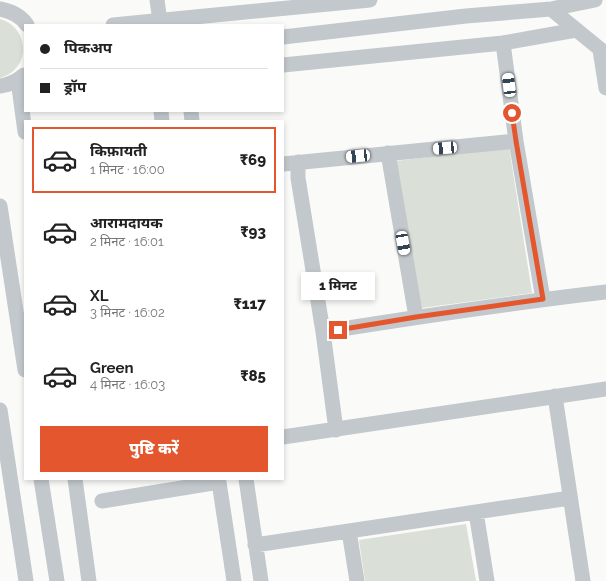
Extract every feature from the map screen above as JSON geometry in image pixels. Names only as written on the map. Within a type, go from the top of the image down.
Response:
[{"type":"street","points":[[157,0],[160,21]]},
{"type":"street","points":[[125,24],[370,0]]},
{"type":"street","points":[[284,37],[466,16],[551,9],[596,0]]},
{"type":"street","points":[[601,0],[606,9]]},
{"type":"street","points":[[1,6],[15,13],[26,24]]},
{"type":"street","points":[[551,9],[603,52],[606,88]]},
{"type":"street","points":[[284,65],[503,43],[576,30]]},
{"type":"street","points":[[503,43],[516,141],[543,299]]},
{"type":"street","points":[[0,86],[9,85],[21,77],[24,120]]},
{"type":"street","points":[[336,430],[298,178],[290,163],[516,141]]},
{"type":"street","points":[[388,153],[416,317]]},
{"type":"street","points":[[0,206],[4,257],[24,365]]},
{"type":"street","points":[[322,332],[543,299],[606,292]]},
{"type":"street","points":[[284,438],[606,389]]},
{"type":"street","points":[[555,396],[583,581]]},
{"type":"street","points":[[0,410],[26,581]]},
{"type":"street","points":[[41,480],[57,581]]},
{"type":"street","points":[[75,480],[89,581]]},
{"type":"street","points":[[246,480],[261,581]]},
{"type":"street","points":[[102,501],[219,482],[234,581]]},
{"type":"street","points":[[255,545],[570,498]]},
{"type":"street","points":[[476,512],[487,581]]},
{"type":"street","points":[[349,531],[357,581]]},
{"type":"shaded area","points":[[0,19],[9,23],[18,32],[23,44],[23,50],[20,63],[16,68],[9,74],[0,78]]},
{"type":"shaded area","points":[[509,147],[532,293],[422,308],[396,161]]},
{"type":"shaded area","points":[[466,524],[476,581],[365,581],[359,540]]},
{"type":"route","points":[[338,330],[543,299],[512,113]]}]
